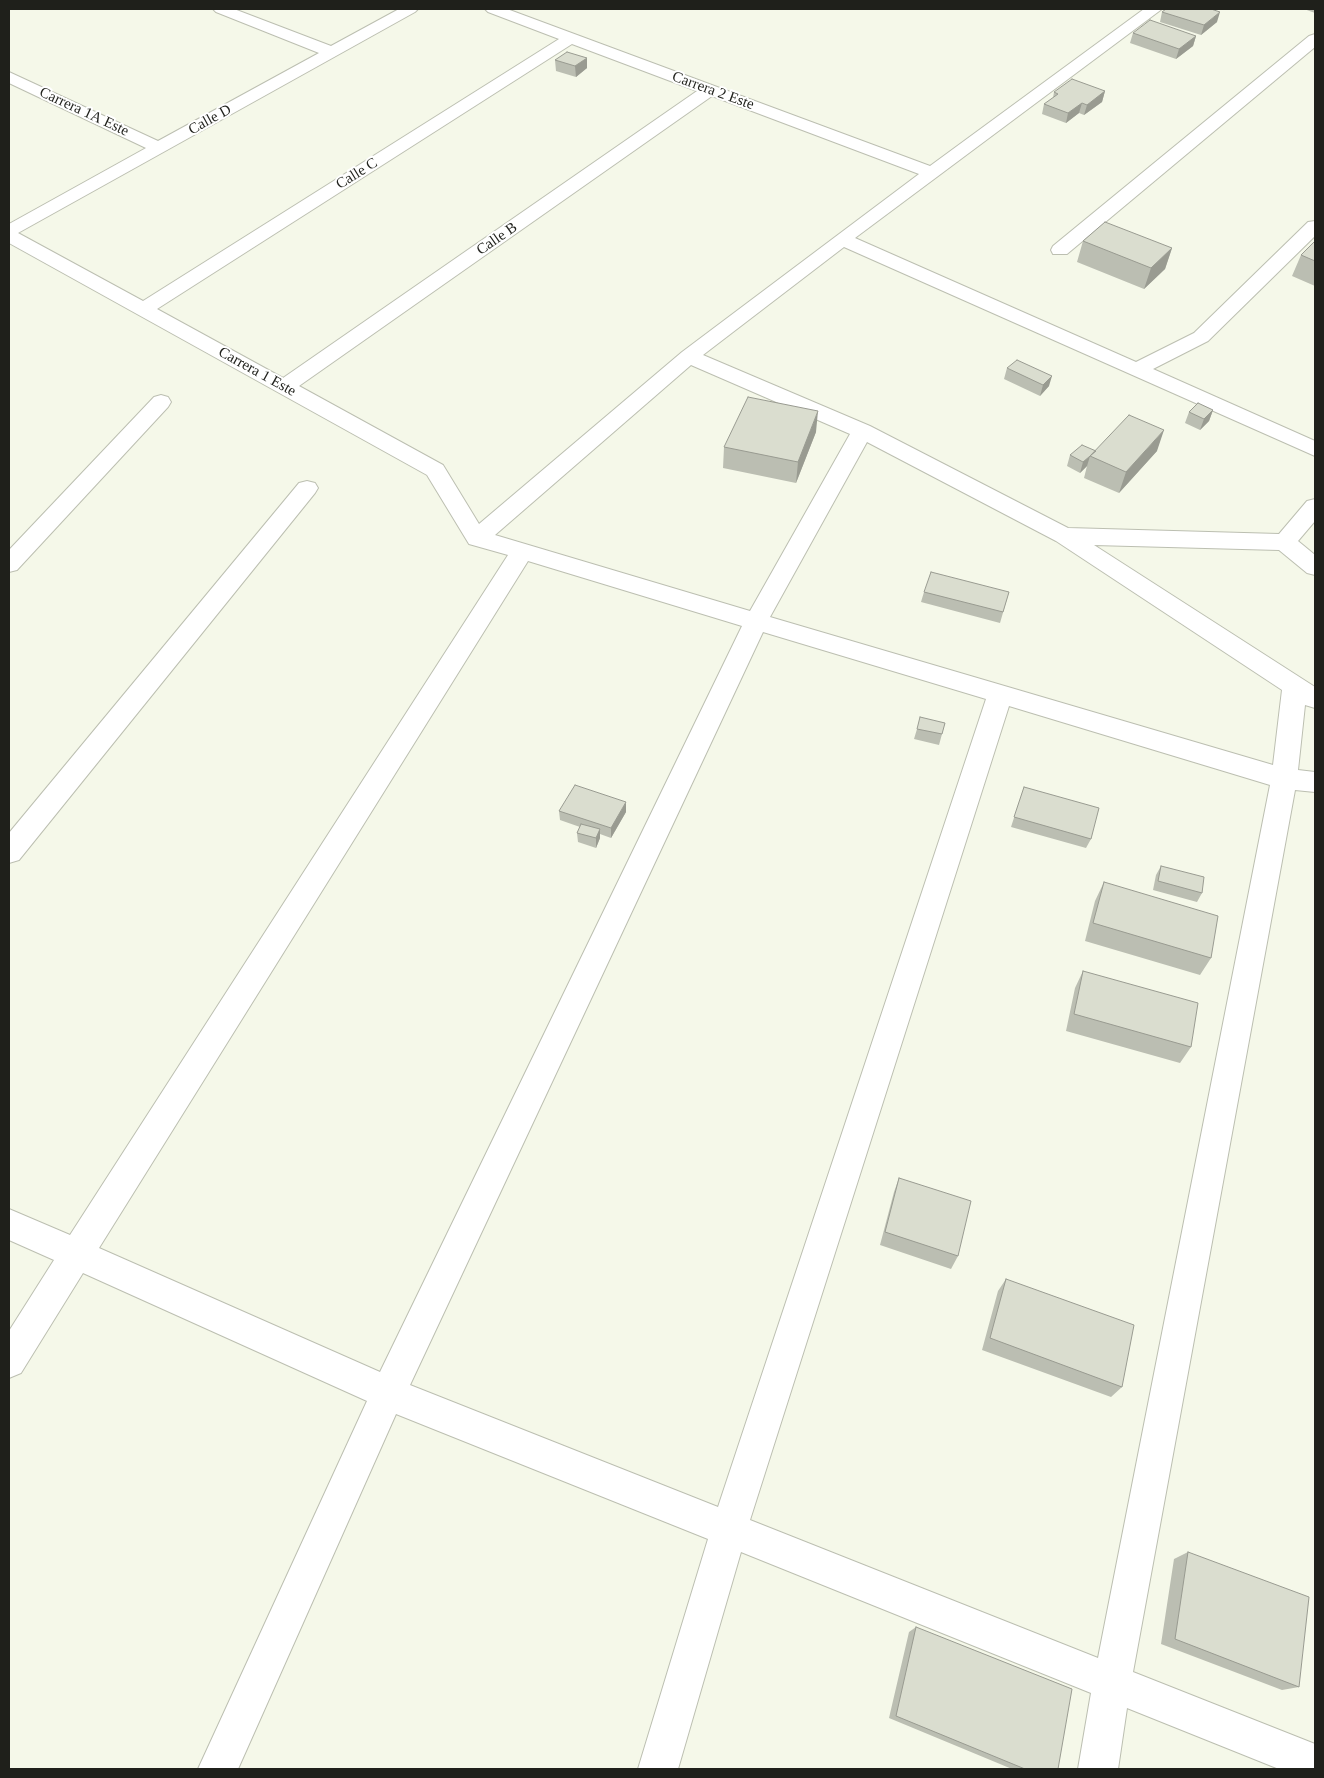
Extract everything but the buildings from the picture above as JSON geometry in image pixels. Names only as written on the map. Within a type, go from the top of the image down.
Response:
[{"type":"street","points":[[221,9],[331,52]]},
{"type":"street","name":"Calle D","points":[[9,231],[410,9]]},
{"type":"street","name":"Carrera 2 Este","points":[[493,9],[932,173]]},
{"type":"street","points":[[477,538],[689,356],[842,239],[1154,9]]},
{"type":"street","name":"Calle C","points":[[143,310],[571,38]]},
{"type":"street","points":[[1060,250],[1315,39]]},
{"type":"street","name":"Carrera 1A Este","points":[[9,77],[159,148]]},
{"type":"street","name":"Calle B","points":[[284,387],[710,90]]},
{"type":"street","points":[[1137,370],[1201,337],[1315,226]]},
{"type":"street","name":"Carrera 1 Este","points":[[9,236],[434,470],[477,538]]},
{"type":"street","points":[[842,239],[1315,449]]},
{"type":"street","points":[[689,356],[862,431],[1064,536],[1305,692],[1284,779],[1112,1682],[1098,1769]]},
{"type":"street","points":[[9,564],[162,402]]},
{"type":"street","points":[[218,1769],[388,1393],[756,621],[862,431]]},
{"type":"street","points":[[9,852],[307,488]]},
{"type":"street","points":[[1285,542],[1315,506]]},
{"type":"street","points":[[1064,536],[1285,542],[1315,567]]},
{"type":"street","points":[[477,538],[1284,779],[1315,782]]},
{"type":"street","points":[[9,1361],[78,1255],[522,552]]},
{"type":"street","points":[[658,1769],[730,1530],[1000,694]]},
{"type":"street","points":[[9,1224],[388,1393],[1315,1764]]}]
